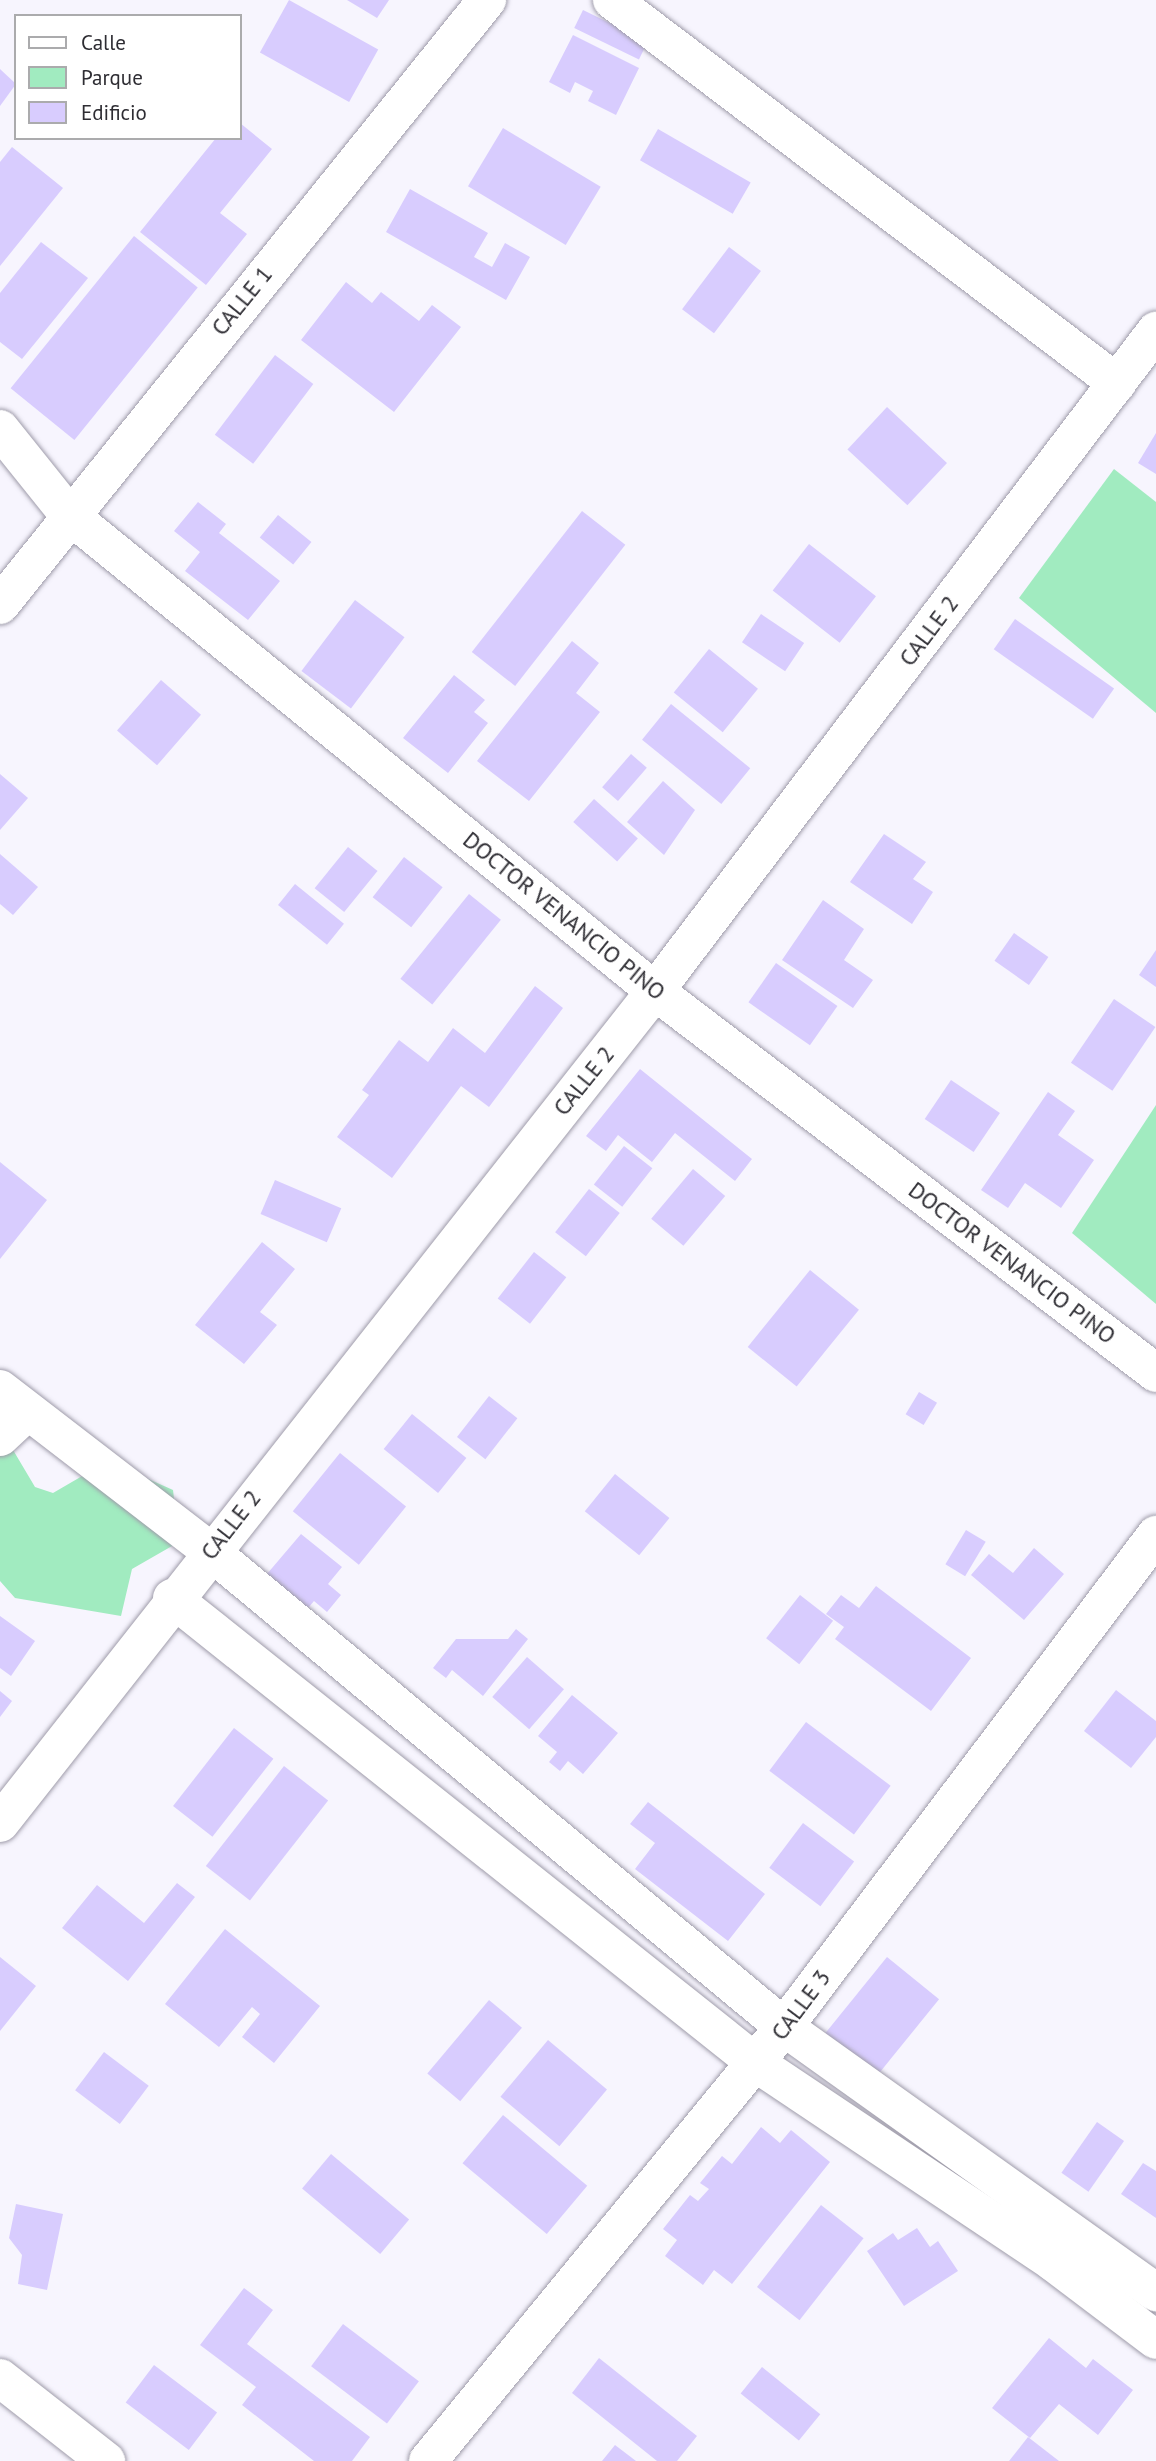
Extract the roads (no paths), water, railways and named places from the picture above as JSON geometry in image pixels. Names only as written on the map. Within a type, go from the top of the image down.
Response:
[{"type":"street","name":"CALLE 1","points":[[0,605],[68,514],[487,0]]},
{"type":"street","points":[[612,0],[1117,383]]},
{"type":"street","name":"CALLE 2","points":[[0,1823],[172,1598],[655,991],[1156,331]]},
{"type":"street","name":"DOCTOR VENANCIO PINO","points":[[0,429],[68,514],[655,991],[1156,1373]]},
{"type":"street","points":[[9,1412],[210,1551],[784,2027],[1156,2292]]},
{"type":"street","name":"CALLE 3","points":[[428,2461],[756,2063],[1156,1535]]},
{"type":"street","points":[[172,1598],[756,2063],[1053,2262],[1156,2340]]},
{"type":"street","points":[[0,2378],[106,2461]]}]
